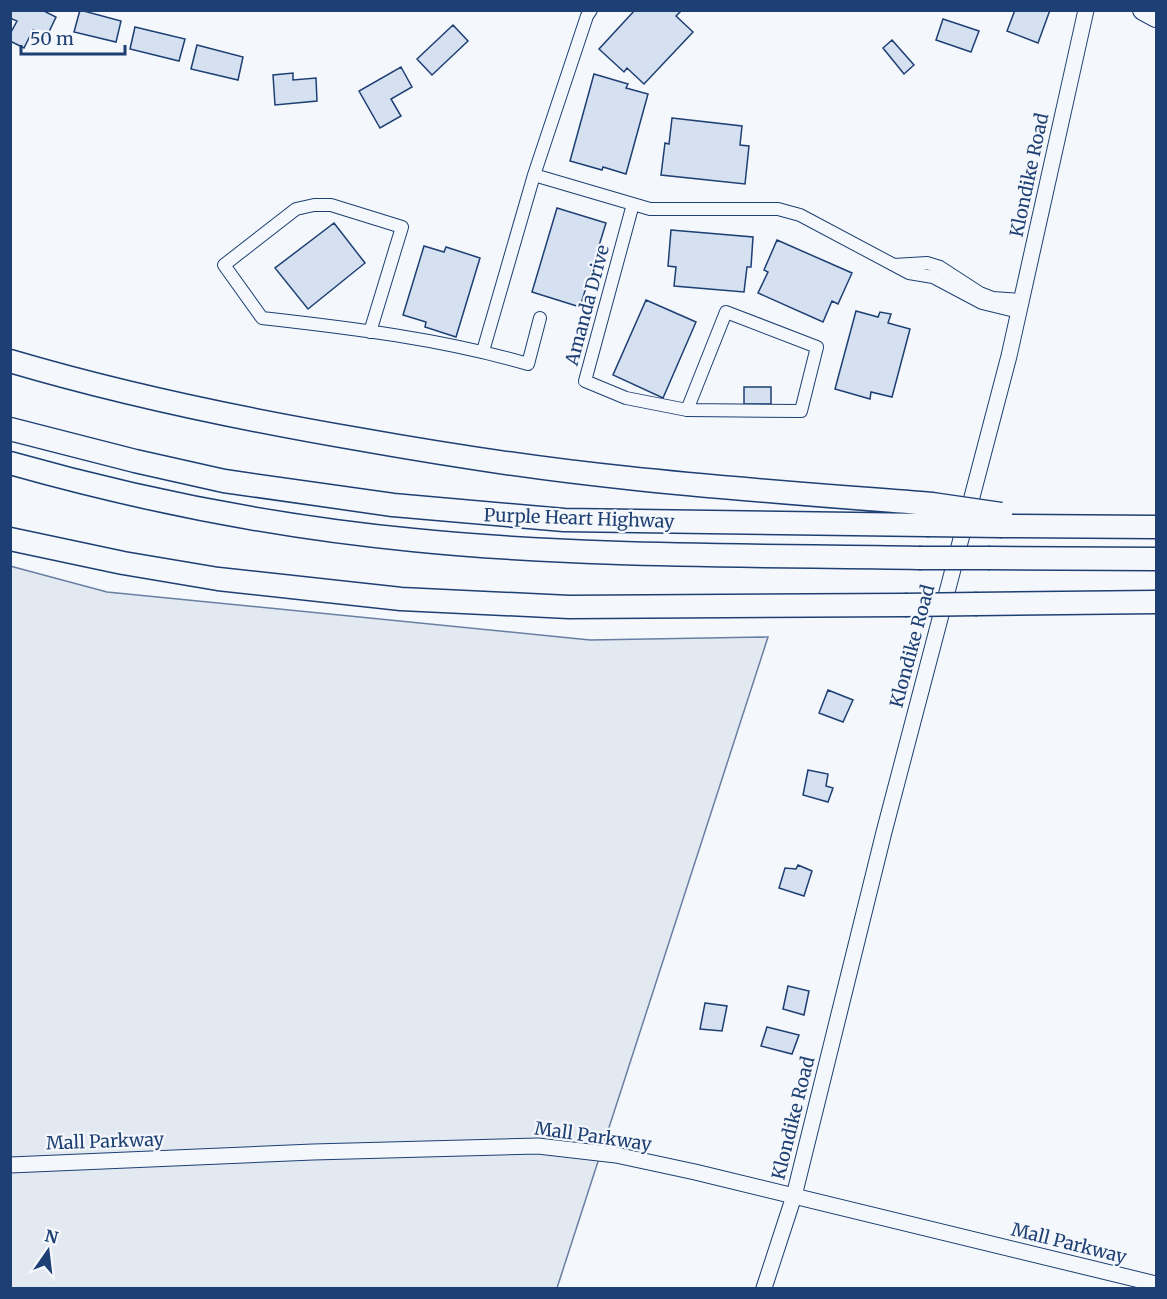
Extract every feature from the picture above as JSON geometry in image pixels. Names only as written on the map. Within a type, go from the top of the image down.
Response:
[{"type":"highway","points":[[10,361],[157,400],[257,421],[447,454],[929,514]]},
{"type":"highway","name":"Purple Heart Highway","points":[[10,429],[105,454],[224,481],[393,505],[488,515],[575,520],[929,514],[1052,526],[1156,528]]},
{"type":"highway","name":"Purple Heart Highway","points":[[10,463],[124,492],[212,510],[301,526],[412,540],[616,554],[1156,559]]},
{"type":"highway","points":[[10,539],[123,563],[219,579],[401,599],[569,607],[1156,602]]},
{"type":"main road","points":[[1143,10],[1156,17]]},
{"type":"street","points":[[483,351],[534,175],[587,16],[591,10]]},
{"type":"street","name":"Klondike Road","points":[[764,1288],[794,1196],[884,832],[1006,367],[1086,10]]},
{"type":"street","points":[[534,175],[650,209],[778,209],[800,216],[893,265],[927,263],[940,267],[980,293],[1020,306]]},
{"type":"street","name":"Amanda Drive","points":[[633,204],[585,381],[627,398],[687,410],[801,411],[817,346],[726,312],[687,410]]},
{"type":"street","points":[[370,332],[402,227],[331,205],[305,207],[296,209],[224,266],[262,318],[370,332],[483,351],[528,364],[540,318]]},
{"type":"street","name":"Mall Parkway","points":[[10,1165],[313,1152],[538,1146],[616,1155],[695,1172],[1156,1284]]},
{"type":"shaded area","points":[[10,566],[107,592],[590,640],[768,637],[557,1288],[11,1288]]},
{"type":"building","points":[[10,10],[42,10],[56,17],[47,36],[33,30],[24,48],[10,41],[10,34],[17,21],[10,18]]},
{"type":"building","points":[[80,10],[121,21],[116,42],[74,32]]},
{"type":"building","points":[[635,10],[678,10],[680,12],[676,16],[693,32],[644,84],[627,68],[624,72],[599,49]]},
{"type":"building","points":[[1015,10],[1050,10],[1038,43],[1007,31]]},
{"type":"building","points":[[943,19],[979,31],[971,52],[936,40]]},
{"type":"building","points":[[453,25],[468,41],[432,75],[417,59]]},
{"type":"building","points":[[135,27],[185,39],[179,61],[130,49]]},
{"type":"building","points":[[892,40],[914,65],[904,74],[883,48]]},
{"type":"building","points":[[197,45],[243,57],[238,80],[191,69]]},
{"type":"building","points":[[401,67],[412,87],[391,99],[401,116],[380,128],[359,91]]},
{"type":"building","points":[[293,73],[293,80],[316,78],[317,101],[275,105],[273,75]]},
{"type":"building","points":[[594,74],[628,84],[626,88],[648,94],[626,174],[570,161]]},
{"type":"building","points":[[672,118],[742,126],[740,145],[749,146],[745,184],[661,175],[665,143],[669,144]]},
{"type":"building","points":[[557,208],[606,223],[580,307],[532,292]]},
{"type":"building","points":[[334,223],[365,263],[308,309],[275,268]]},
{"type":"building","points":[[671,230],[753,237],[751,267],[747,267],[744,292],[674,286],[676,267],[668,266]]},
{"type":"building","points":[[777,240],[852,273],[838,304],[832,301],[823,322],[758,293],[768,272],[764,270]]},
{"type":"building","points":[[424,246],[444,252],[446,247],[480,258],[456,337],[425,327],[426,322],[403,315]]},
{"type":"building","points":[[646,300],[696,322],[663,398],[613,375]]},
{"type":"building","points":[[856,311],[878,317],[880,312],[891,314],[888,323],[910,329],[892,397],[871,392],[870,399],[835,389]]},
{"type":"building","points":[[744,387],[771,387],[771,404],[744,404]]},
{"type":"building","points":[[828,690],[853,700],[843,722],[819,713]]},
{"type":"building","points":[[808,770],[828,774],[826,786],[833,788],[828,802],[803,795]]},
{"type":"building","points":[[798,865],[812,871],[804,896],[779,888],[785,868],[796,869]]},
{"type":"building","points":[[788,986],[809,991],[804,1015],[783,1009]]},
{"type":"building","points":[[705,1003],[727,1006],[722,1031],[700,1029]]},
{"type":"building","points":[[767,1027],[799,1035],[792,1054],[761,1046]]}]
